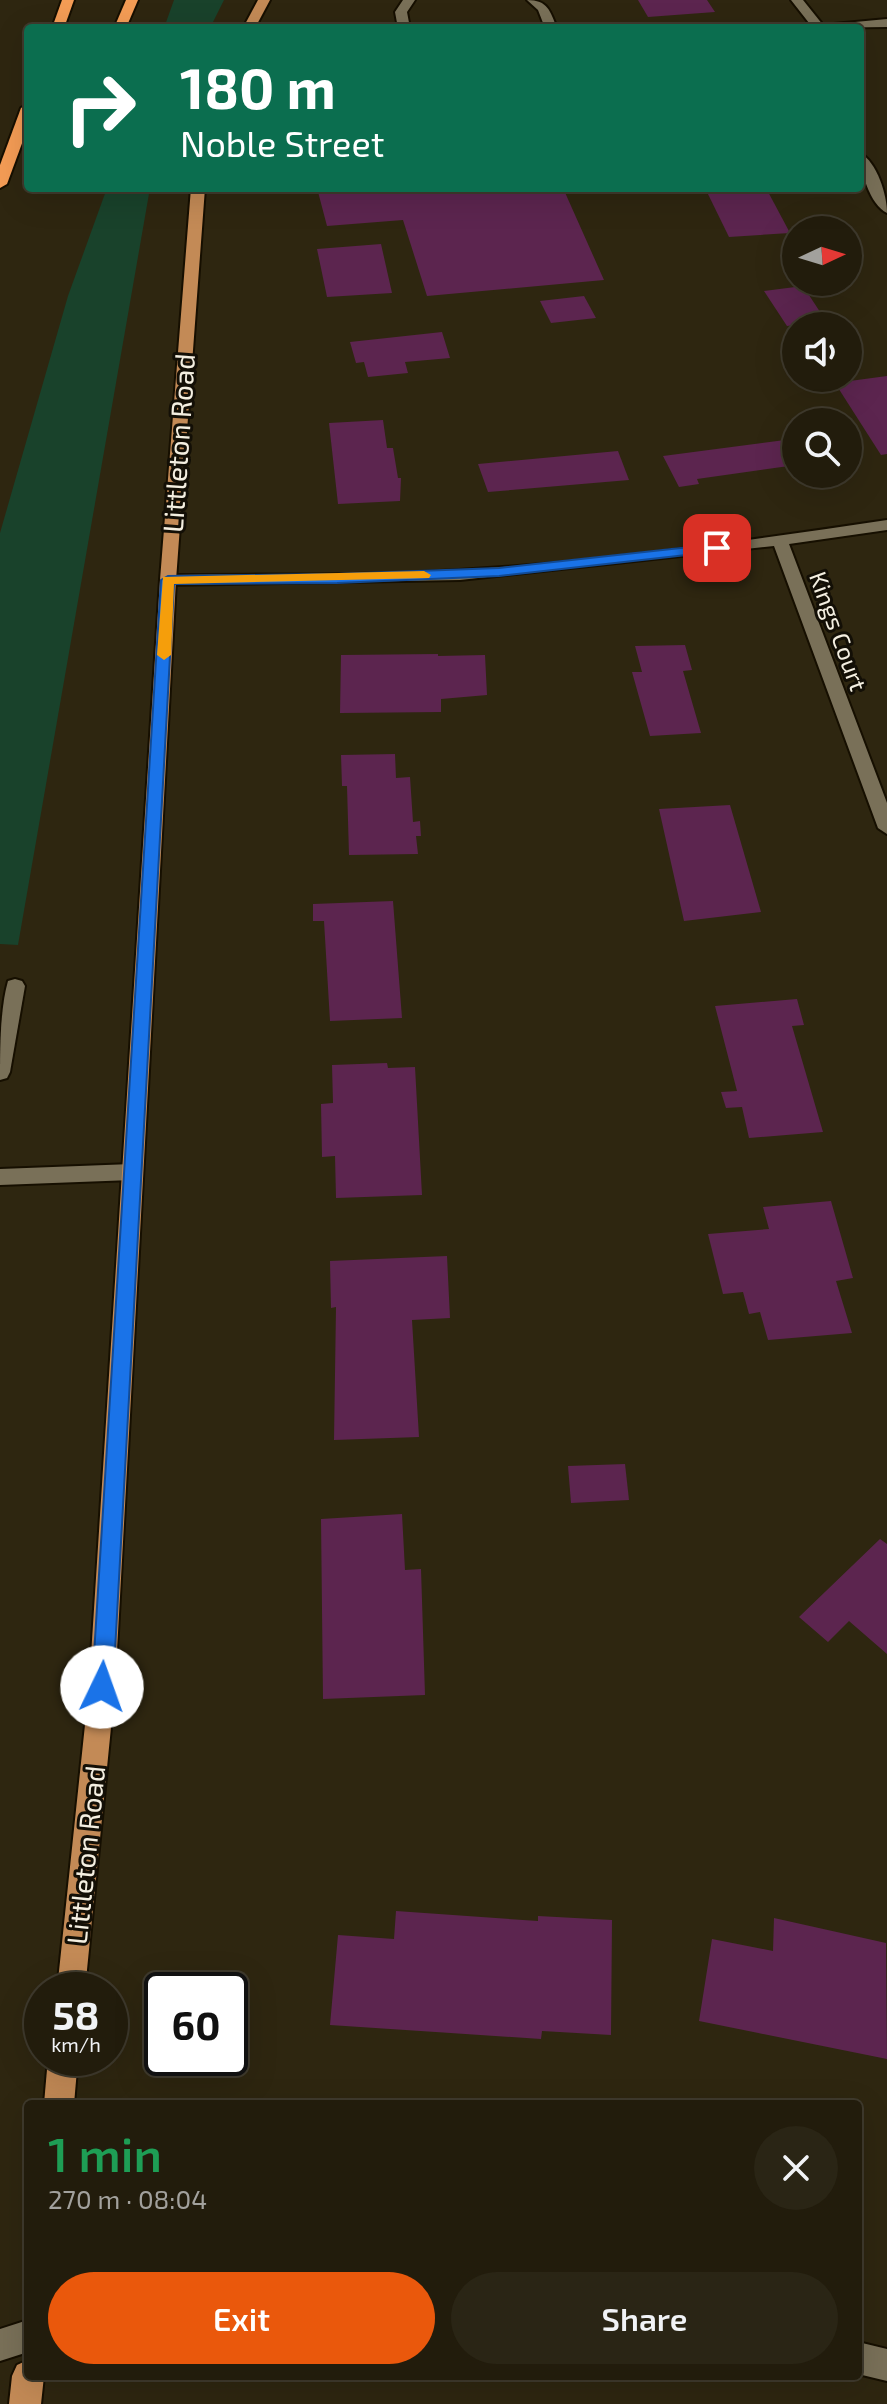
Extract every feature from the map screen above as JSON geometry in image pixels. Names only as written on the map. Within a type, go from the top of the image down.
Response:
[{"type":"highway","points":[[59,24],[68,0]]},
{"type":"highway","points":[[122,24],[132,0]]},
{"type":"highway","points":[[0,184],[22,132]]},
{"type":"main road","points":[[251,24],[264,0]]},
{"type":"main road","name":"Littleton Road","points":[[73,1972],[102,1687],[168,580],[198,192]]},
{"type":"main road","points":[[59,2100],[61,2076]]},
{"type":"main road","points":[[25,2404],[28,2380]]},
{"type":"street","points":[[403,24],[401,12],[409,0]]},
{"type":"street","points":[[533,0],[543,8],[549,24]]},
{"type":"street","points":[[797,0],[816,24]]},
{"type":"street","points":[[864,25],[887,23]]},
{"type":"street","points":[[864,165],[887,209]]},
{"type":"street","points":[[168,580],[499,572],[780,541],[887,525]]},
{"type":"street","name":"Kings Court","points":[[780,541],[887,828]]},
{"type":"street","points":[[0,1072],[15,986]]},
{"type":"street","points":[[0,1177],[132,1172]]},
{"type":"street","points":[[0,2345],[24,2337]]},
{"type":"street","points":[[862,2359],[887,2365]]},
{"type":"green space","points":[[174,0],[224,0],[212,24],[165,24]]},
{"type":"green space","points":[[106,192],[149,192],[18,945],[0,944],[0,533],[68,296]]},
{"type":"building","points":[[638,0],[707,0],[715,12],[648,17]]},
{"type":"building","points":[[318,192],[565,192],[604,280],[427,296],[403,220],[327,226]]},
{"type":"building","points":[[707,192],[768,192],[782,218],[782,234],[729,237]]},
{"type":"building","points":[[381,244],[392,293],[327,297],[317,249]]},
{"type":"building","points":[[782,289],[782,296],[810,296],[820,312],[782,312],[782,318],[764,291]]},
{"type":"building","points":[[584,296],[596,318],[551,323],[540,301]]},
{"type":"building","points":[[442,332],[450,358],[405,362],[408,373],[368,377],[364,362],[356,363],[350,342]]},
{"type":"building","points":[[887,376],[887,454],[881,455],[862,425],[862,408],[851,408],[841,392],[862,392],[862,379]]},
{"type":"building","points":[[383,420],[387,448],[393,448],[398,478],[401,478],[400,501],[338,504],[329,423]]},
{"type":"building","points":[[782,440],[782,467],[697,479],[699,484],[679,487],[663,456]]},
{"type":"building","points":[[618,451],[629,480],[488,492],[478,464]]},
{"type":"building","points":[[685,645],[692,670],[683,671],[701,733],[650,736],[632,672],[642,672],[635,646]]},
{"type":"building","points":[[341,655],[485,655],[487,695],[441,699],[441,712],[340,713]]},
{"type":"building","points":[[395,754],[396,778],[410,777],[413,822],[420,821],[421,836],[416,836],[418,854],[349,855],[347,786],[342,786],[341,755]]},
{"type":"building","points":[[730,805],[761,912],[684,921],[659,809]]},
{"type":"building","points":[[393,901],[402,1018],[330,1021],[324,921],[313,921],[313,904]]},
{"type":"building","points":[[797,999],[804,1025],[792,1026],[823,1132],[749,1138],[742,1107],[726,1108],[721,1092],[737,1091],[715,1006]]},
{"type":"building","points":[[387,1063],[388,1068],[415,1067],[422,1195],[336,1198],[335,1156],[322,1157],[321,1104],[333,1103],[332,1065]]},
{"type":"building","points":[[831,1201],[853,1278],[836,1281],[852,1333],[768,1340],[760,1312],[749,1314],[743,1292],[723,1294],[708,1234],[769,1229],[763,1207]]},
{"type":"building","points":[[447,1256],[450,1318],[412,1320],[419,1437],[334,1440],[336,1307],[331,1308],[330,1261]]},
{"type":"building","points":[[625,1464],[629,1500],[571,1503],[568,1466]]},
{"type":"building","points":[[402,1514],[405,1570],[421,1569],[425,1695],[323,1699],[321,1519]]},
{"type":"building","points":[[880,1539],[887,1544],[887,1654],[849,1621],[828,1642],[799,1617]]},
{"type":"building","points":[[396,1911],[538,1921],[538,1916],[612,1920],[611,2035],[542,2031],[541,2039],[330,2025],[338,1935],[394,1939]]},
{"type":"building","points":[[774,1918],[886,1943],[887,2059],[699,2021],[712,1939],[773,1951]]},
{"type":"slow traffic","points":[[164,655],[168,580],[424,575]]},
{"type":"route","points":[[102,1687],[168,580],[499,572],[717,548]]}]
